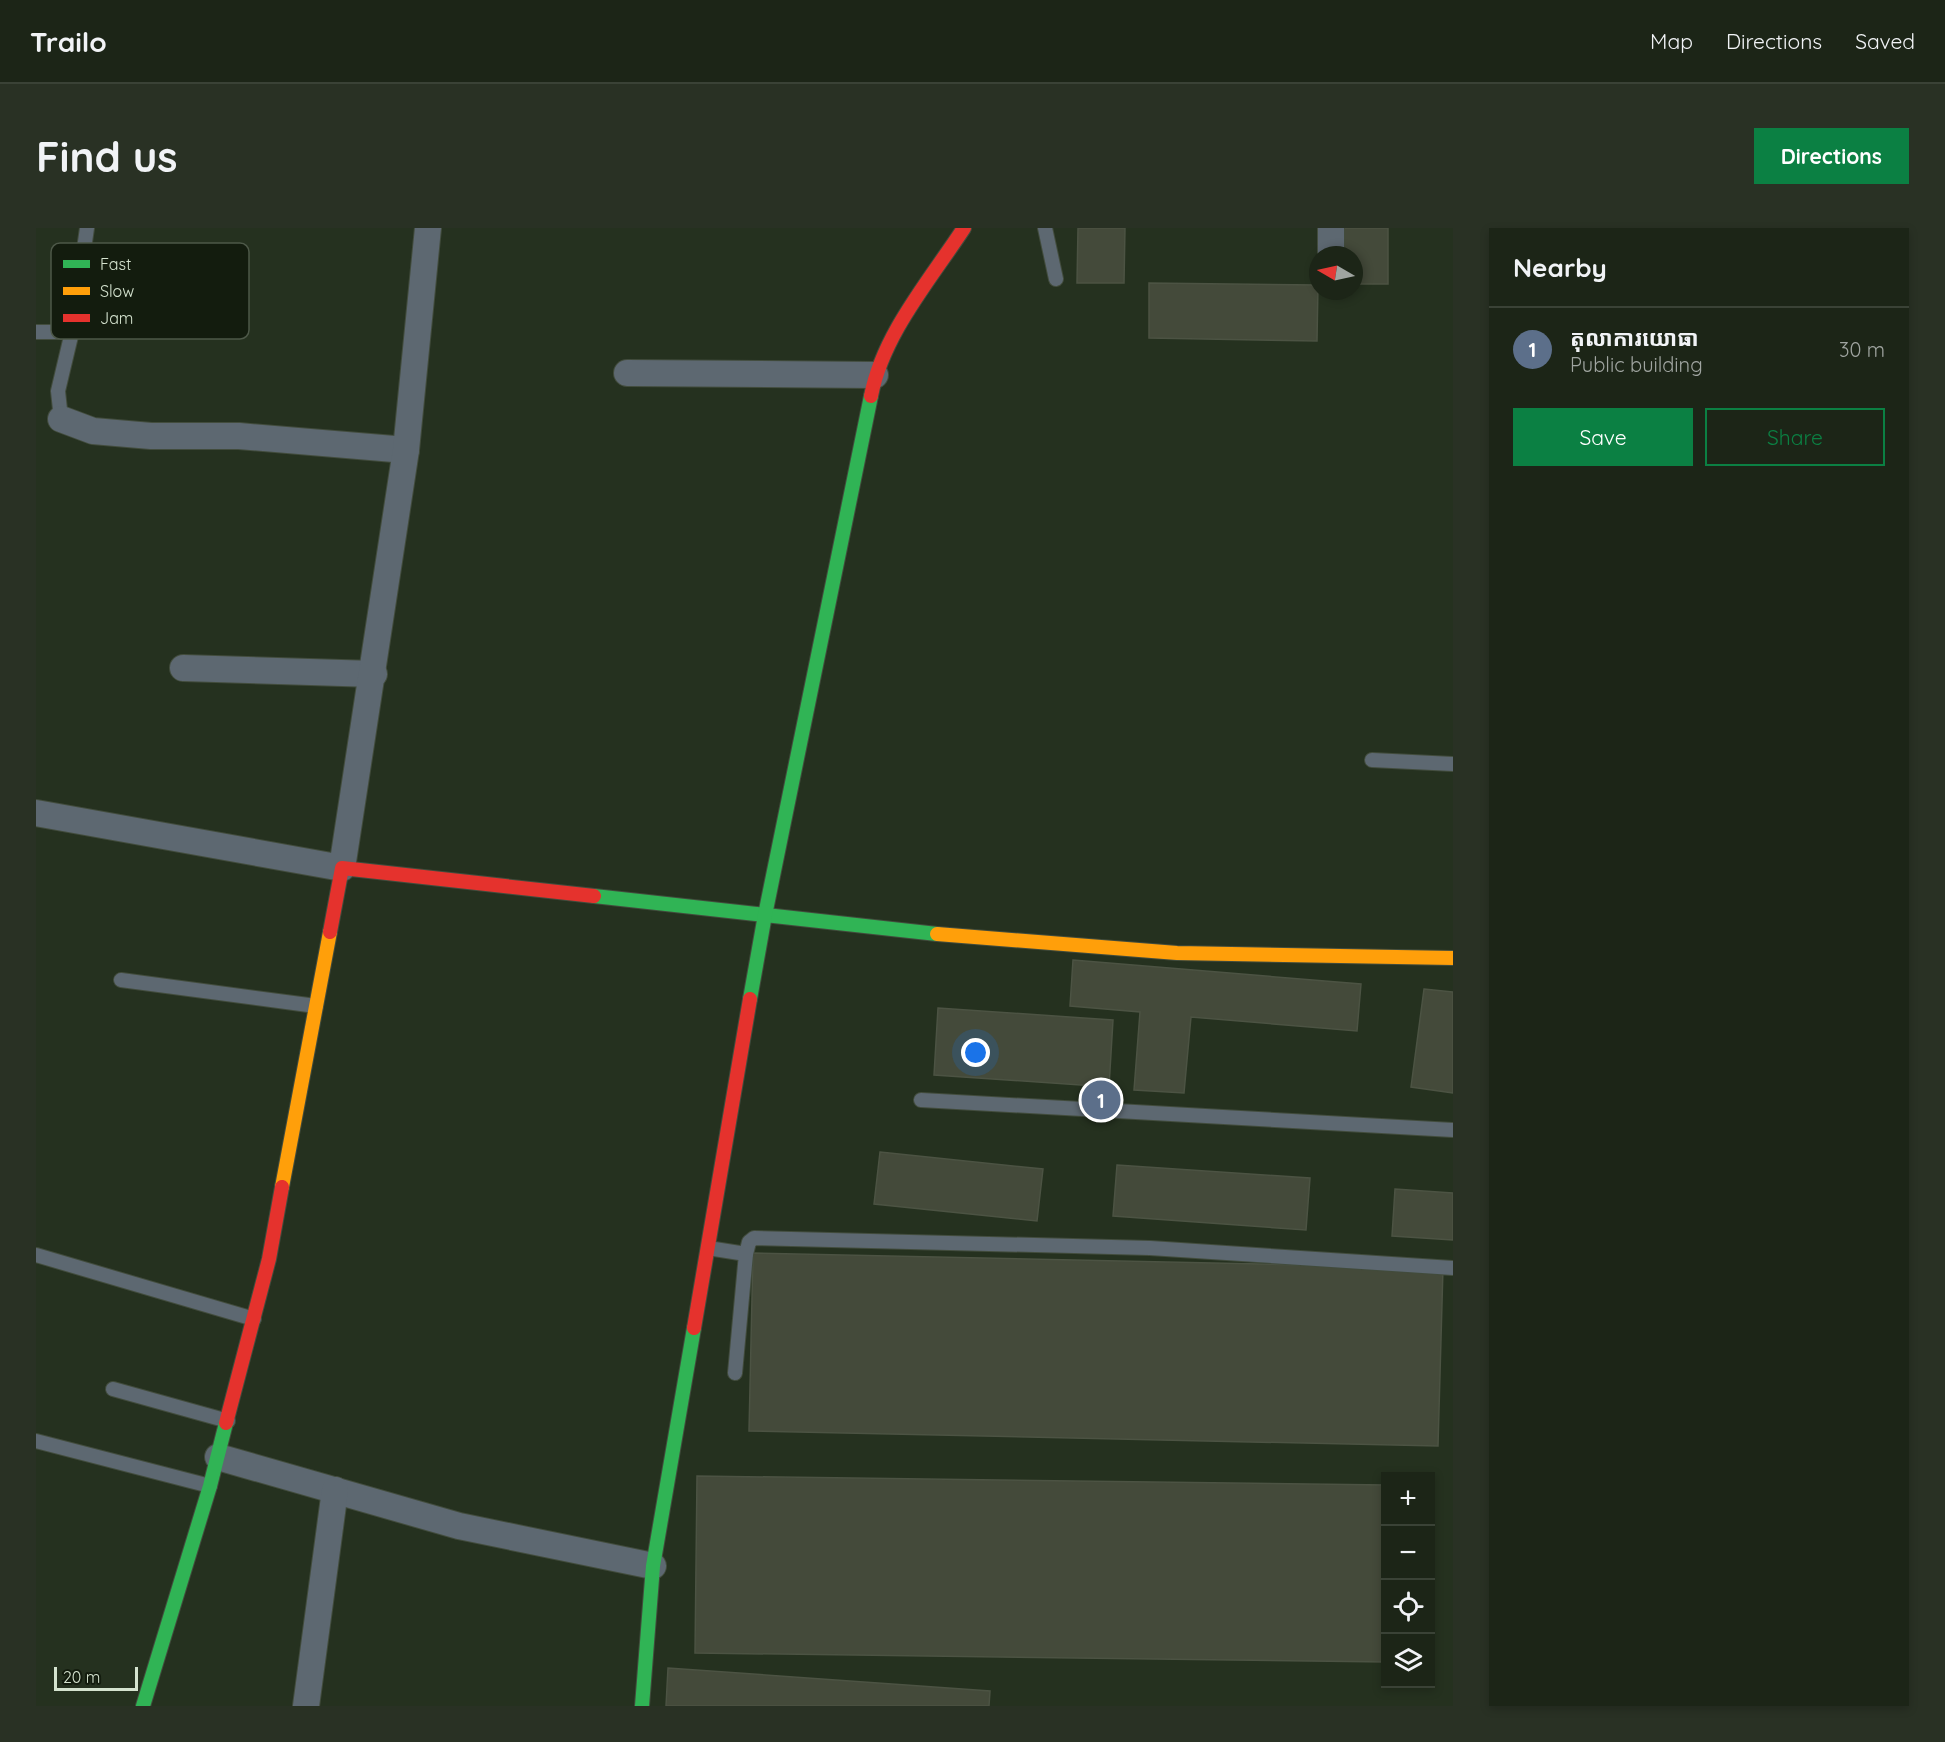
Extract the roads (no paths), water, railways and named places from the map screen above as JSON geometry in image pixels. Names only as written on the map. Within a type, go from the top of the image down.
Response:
[{"type":"street","points":[[143,1706],[210,1486],[268,1259],[342,868],[374,674],[406,450],[428,228]]},
{"type":"street","points":[[642,1706],[653,1566],[765,915],[875,375],[893,337],[964,228]]},
{"type":"street","points":[[1331,228],[1331,246]]},
{"type":"street","points":[[627,373],[875,375]]},
{"type":"street","points":[[61,419],[93,431],[151,436],[239,436],[406,450]]},
{"type":"street","points":[[183,668],[374,674]]},
{"type":"street","points":[[36,813],[342,868],[944,935],[1177,953],[1453,958]]},
{"type":"street","points":[[218,1457],[459,1526],[653,1566]]},
{"type":"street","points":[[306,1706],[335,1490]]},
{"type":"lane","points":[[85,243],[87,228]]},
{"type":"lane","points":[[1045,228],[1056,279]]},
{"type":"lane","points":[[61,419],[58,391],[70,339]]},
{"type":"lane","points":[[1372,760],[1453,765]]},
{"type":"lane","points":[[121,980],[316,1006]]},
{"type":"lane","points":[[921,1100],[1453,1130]]},
{"type":"lane","points":[[735,1373],[746,1254],[749,1242],[754,1238],[1150,1248],[1453,1268]]},
{"type":"lane","points":[[708,1248],[746,1254]]},
{"type":"lane","points":[[36,1255],[254,1319]]},
{"type":"lane","points":[[113,1389],[228,1421]]},
{"type":"lane","points":[[36,1441],[210,1486]]},
{"type":"place","name":"តុលាការយោធា","points":[[1101,1100]]}]
